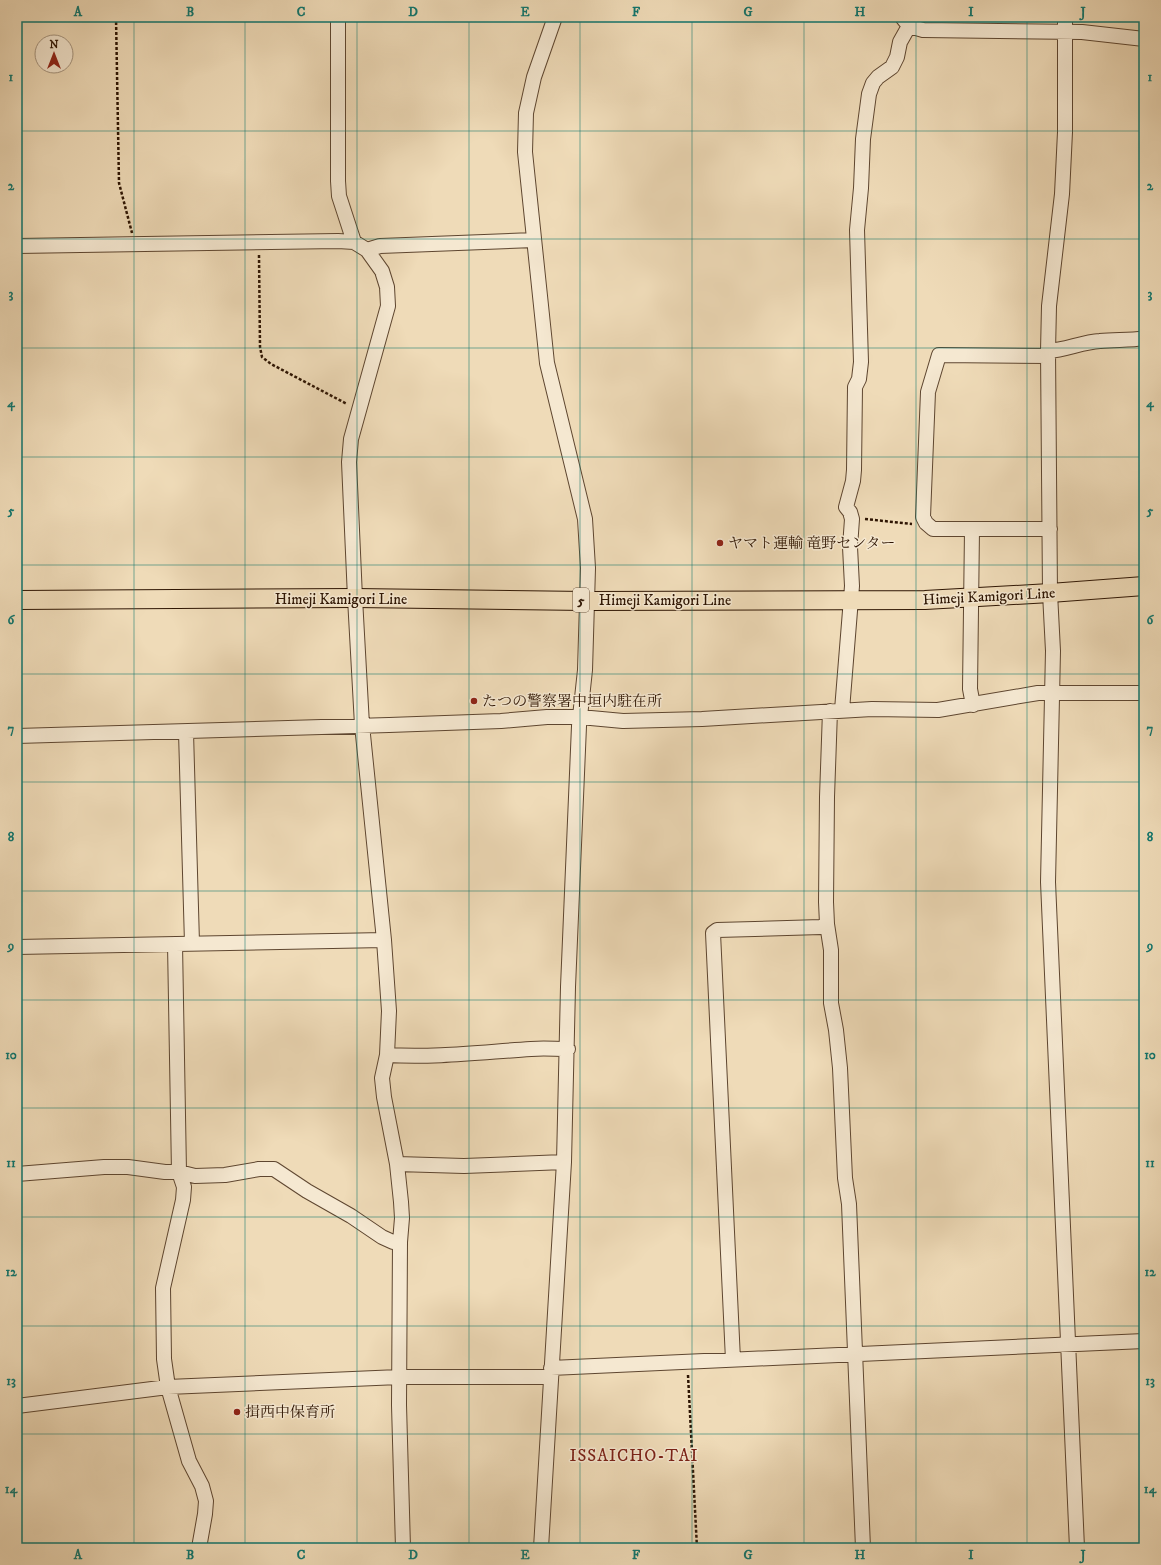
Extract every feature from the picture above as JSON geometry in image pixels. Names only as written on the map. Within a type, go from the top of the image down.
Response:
[{"type":"main road","name":"Himeji Kamigori Line","points":[[17,600],[355,598],[925,600],[1144,586]]},
{"type":"street","points":[[338,17],[338,181],[340,196],[354,242]]},
{"type":"street","points":[[541,1548],[564,1162],[568,1049],[568,987],[580,717],[586,670],[586,600],[588,568],[585,519],[547,363],[525,152],[526,113],[534,77],[555,17]]},
{"type":"street","points":[[1065,17],[1065,132],[1062,194],[1049,306],[1048,353],[1050,593],[1053,651],[1048,882],[1077,1548]]},
{"type":"street","points":[[863,1548],[849,1204],[845,1178],[842,1095],[836,1030],[831,1003],[831,950],[827,924],[827,797],[836,711],[851,600],[850,547],[852,519],[850,512],[846,507],[853,481],[855,387],[859,379],[861,362],[857,230],[861,188],[863,139],[869,94],[878,77],[892,67],[897,57],[905,21],[923,30],[1065,31],[1144,39]]},
{"type":"street","points":[[17,246],[259,243],[338,240],[354,242],[367,250],[382,271],[387,287],[388,306],[373,363],[358,410],[351,439],[349,462],[362,725],[384,940],[389,1011],[387,1055],[382,1078],[384,1097],[397,1164],[402,1218],[400,1242],[399,1405],[403,1548]]},
{"type":"street","points":[[367,250],[380,246],[534,240]]},
{"type":"street","points":[[1050,529],[933,529],[926,523],[923,517],[928,392],[939,355],[1048,353],[1099,341],[1123,341],[1144,338]]},
{"type":"street","points":[[972,530],[970,689],[973,705]]},
{"type":"street","points":[[17,736],[186,732],[580,717],[624,721],[702,719],[872,709],[938,710],[1038,693],[1144,693]]},
{"type":"street","points":[[186,732],[192,943]]},
{"type":"street","points":[[733,1360],[713,933],[717,930],[821,927],[827,924]]},
{"type":"street","points":[[17,947],[384,940]]},
{"type":"street","points":[[175,944],[179,1172],[184,1187],[183,1200],[164,1288],[164,1359],[168,1387],[189,1461],[202,1486],[206,1500],[199,1548]]},
{"type":"street","points":[[387,1055],[464,1055],[533,1049],[568,1049]]},
{"type":"street","points":[[397,1164],[464,1166],[564,1162]]},
{"type":"street","points":[[17,1174],[128,1167],[165,1172],[179,1172],[195,1176],[225,1174],[259,1169],[274,1169],[307,1191],[351,1216],[382,1236],[393,1242],[400,1242]]},
{"type":"street","points":[[17,1406],[168,1387],[551,1372],[687,1362],[1144,1342]]},
{"type":"path","points":[[116,17],[119,182],[133,234],[133,244]]},
{"type":"path","points":[[259,243],[260,347],[262,357],[271,364],[358,410]]},
{"type":"path","points":[[852,519],[855,518],[921,525],[926,523]]},
{"type":"path","points":[[687,1362],[697,1548]]},
{"type":"place","name":"ヤマト運輸 竜野センター","points":[[720,543]]},
{"type":"place","name":"たつの警察署中垣内駐在所","points":[[474,701]]},
{"type":"place","name":"揖西中保育所","points":[[237,1412]]},
{"type":"district","name":"ISSAICHO-TAI","points":[[634,1455]]}]
